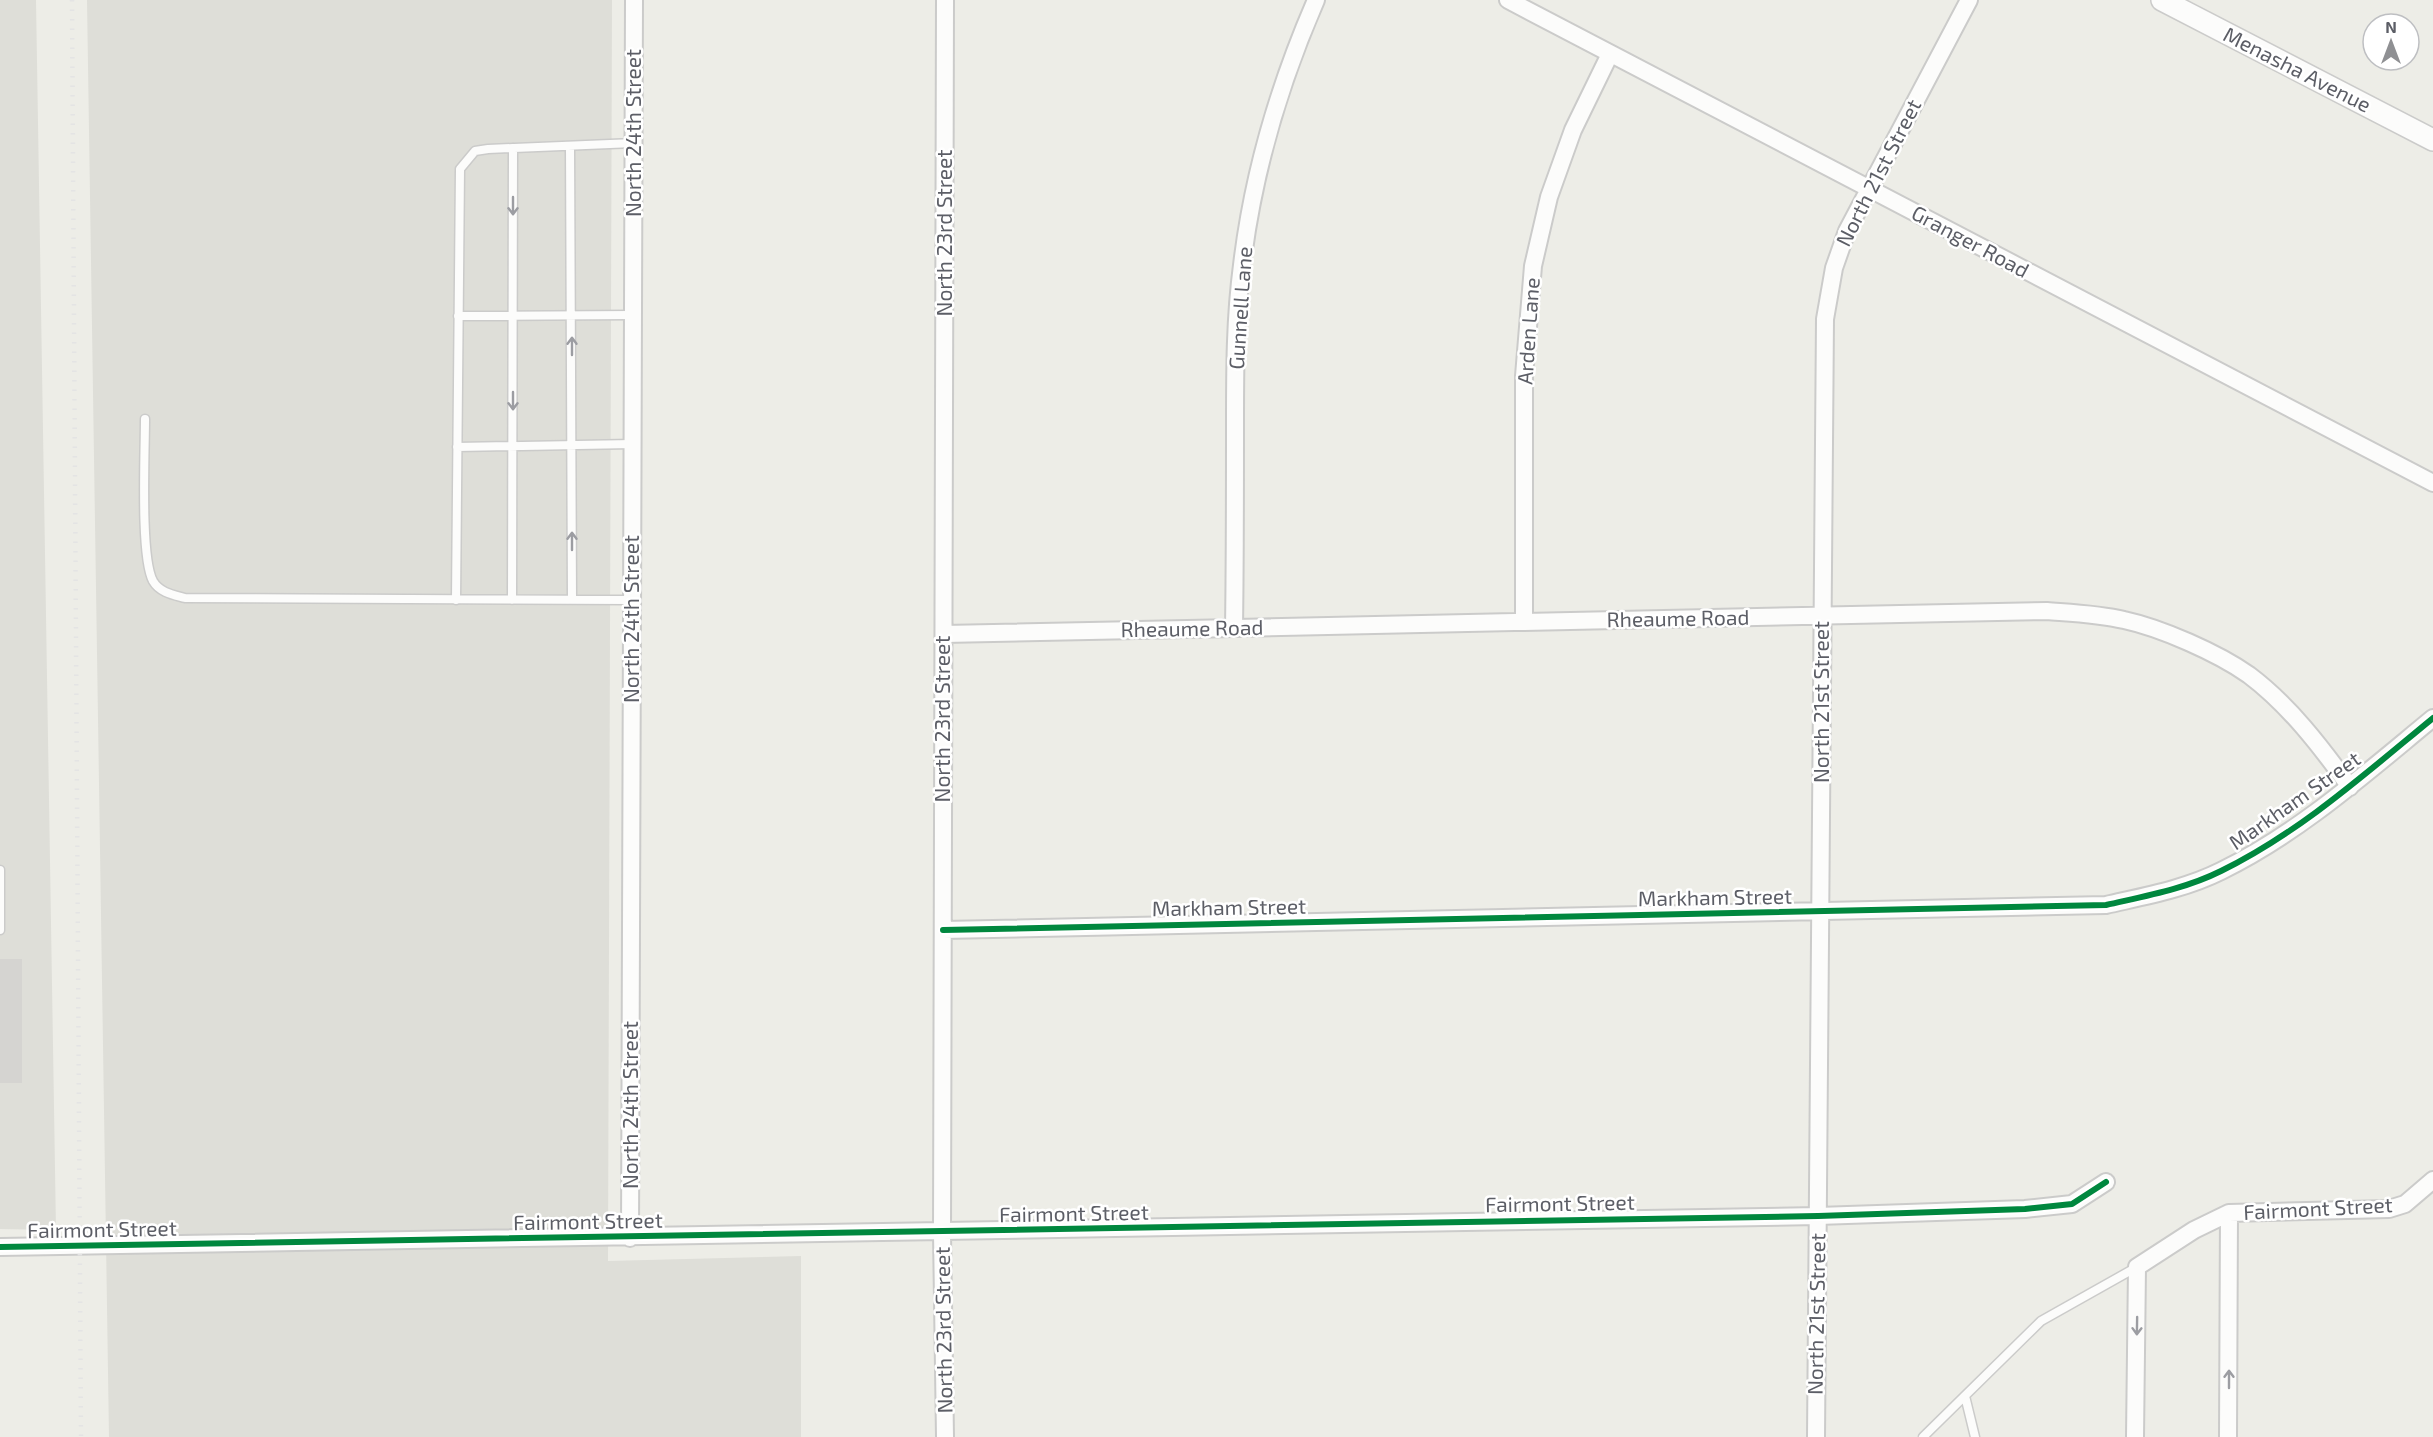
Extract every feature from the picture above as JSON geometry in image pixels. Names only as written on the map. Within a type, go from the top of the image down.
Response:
[{"type":"street","name":"North 24th Street","points":[[630,1238],[634,0]]},
{"type":"street","name":"North 23rd Street","points":[[945,0],[942,1233],[945,1437]]},
{"type":"street","name":"Gunnell Lane","points":[[1234,628],[1236,341],[1242,266],[1254,189],[1270,123],[1290,62],[1316,0]]},
{"type":"street","name":"Granger Road","points":[[1508,0],[2433,483]]},
{"type":"street","name":"North 21st Street","points":[[1816,1437],[1825,319],[1834,268],[1847,231],[1969,0]]},
{"type":"street","name":"Menasha Avenue","points":[[2162,0],[2433,140]]},
{"type":"street","name":"Arden Lane","points":[[1524,622],[1524,376],[1533,266],[1553,186],[1573,130],[1610,54]]},
{"type":"street","name":"Rheaume Road","points":[[944,634],[2047,611],[2103,616],[2163,631],[2249,675],[2317,743],[2350,787]]},
{"type":"street","name":"Markham Street","points":[[943,930],[2106,905],[2168,891],[2220,872],[2292,829],[2350,787],[2433,718]]},
{"type":"street","name":"Fairmont Street","points":[[2229,1213],[2389,1209],[2405,1204],[2433,1180]]},
{"type":"street","name":"Fairmont Street","points":[[0,1247],[942,1233],[1818,1216],[2025,1209],[2072,1204],[2106,1182]]},
{"type":"street","points":[[2135,1437],[2138,1267],[2194,1230],[2229,1213],[2228,1437]]},
{"type":"lane","points":[[456,600],[460,169],[475,151],[633,143]]},
{"type":"lane","points":[[570,146],[572,599]]},
{"type":"lane","points":[[512,600],[513,148]]},
{"type":"lane","points":[[458,316],[633,315]]},
{"type":"lane","points":[[145,419],[147,560],[154,583],[166,593],[185,598],[632,600]]},
{"type":"lane","points":[[457,447],[633,444]]},
{"type":"lane","points":[[0,870],[0,930]]},
{"type":"lane","points":[[1923,1437],[2041,1320],[2138,1267]]},
{"type":"lane","points":[[1965,1396],[1975,1437]]},
{"type":"shaded area","points":[[0,0],[36,0],[56,1230],[0,1229]]},
{"type":"shaded area","points":[[87,0],[612,0],[608,1261],[801,1256],[801,1437],[109,1437]]},
{"type":"building","points":[[0,959],[22,959],[22,1083],[0,1083]]},
{"type":"railway","points":[[72,0],[81,1437]]},
{"type":"cycle path","points":[[943,930],[2106,905],[2193,883],[2250,856],[2331,801],[2433,718]]},
{"type":"cycle path","points":[[0,1247],[1818,1216],[2025,1209],[2072,1204],[2106,1182]]}]
